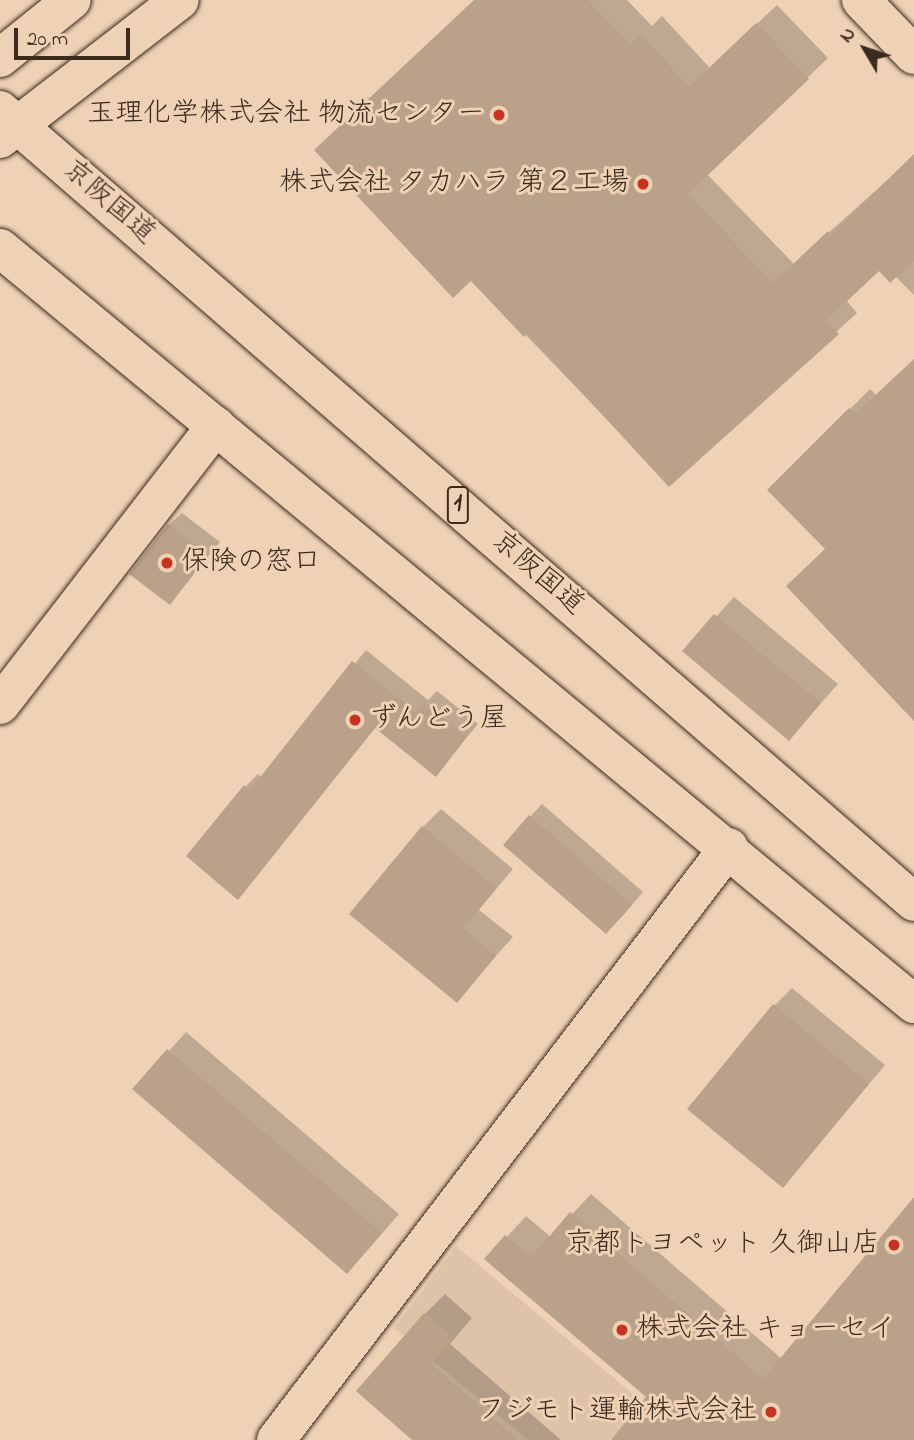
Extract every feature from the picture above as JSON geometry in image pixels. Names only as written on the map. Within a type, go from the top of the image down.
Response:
[{"type":"main road","points":[[0,58],[72,0]]},
{"type":"main road","name":"1","points":[[6,125],[180,0]]},
{"type":"main road","points":[[861,0],[914,55]]},
{"type":"main road","name":"京阪国道","points":[[6,125],[914,902]]},
{"type":"main road","points":[[0,248],[729,847],[914,1004]]},
{"type":"main road","points":[[0,705],[216,426]]},
{"type":"main road","points":[[276,1440],[729,847]]},
{"type":"shaded area","points":[[456,1246],[688,1440],[528,1440],[394,1328]]},
{"type":"building","points":[[474,0],[588,0],[631,45],[641,34],[689,87],[756,23],[809,79],[688,194],[773,283],[828,231],[831,235],[914,154],[914,261],[890,283],[879,271],[826,321],[839,334],[669,487],[527,333],[524,337],[471,281],[453,298],[314,150]]},
{"type":"building","points":[[914,359],[914,721],[786,586],[825,549],[767,490],[849,408],[855,414]]},
{"type":"building","points":[[168,524],[208,555],[170,605],[129,574]]},
{"type":"building","points":[[714,614],[821,703],[789,741],[682,651]]},
{"type":"building","points":[[352,661],[416,712],[424,702],[467,737],[436,777],[375,728],[238,900],[186,856],[244,785],[250,790]]},
{"type":"building","points":[[529,815],[632,905],[606,934],[503,845]]},
{"type":"building","points":[[422,826],[496,888],[463,928],[496,956],[457,1003],[349,914]]},
{"type":"building","points":[[773,1004],[869,1084],[783,1188],[687,1109]]},
{"type":"building","points":[[167,1049],[382,1233],[347,1274],[132,1089]]},
{"type":"building","points":[[914,1197],[914,1440],[611,1440],[646,1397],[484,1259],[505,1235],[532,1257],[570,1212],[763,1379]]},
{"type":"building","points":[[424,1313],[454,1338],[431,1364],[518,1440],[412,1440],[356,1391]]},
{"type":"place","name":"玉理化学株式会社 物流センター","points":[[499,115]]},
{"type":"place","name":"株式会社 タカハラ 第２工場","points":[[643,184]]},
{"type":"place","name":"保険の窓口","points":[[167,563]]},
{"type":"place","name":"ずんどう屋","points":[[355,720]]},
{"type":"place","name":"京都トヨペット 久御山店","points":[[894,1245]]},
{"type":"place","name":"株式会社 キョーセイ","points":[[622,1330]]},
{"type":"place","name":"フジモト運輸株式会社","points":[[771,1412]]}]
